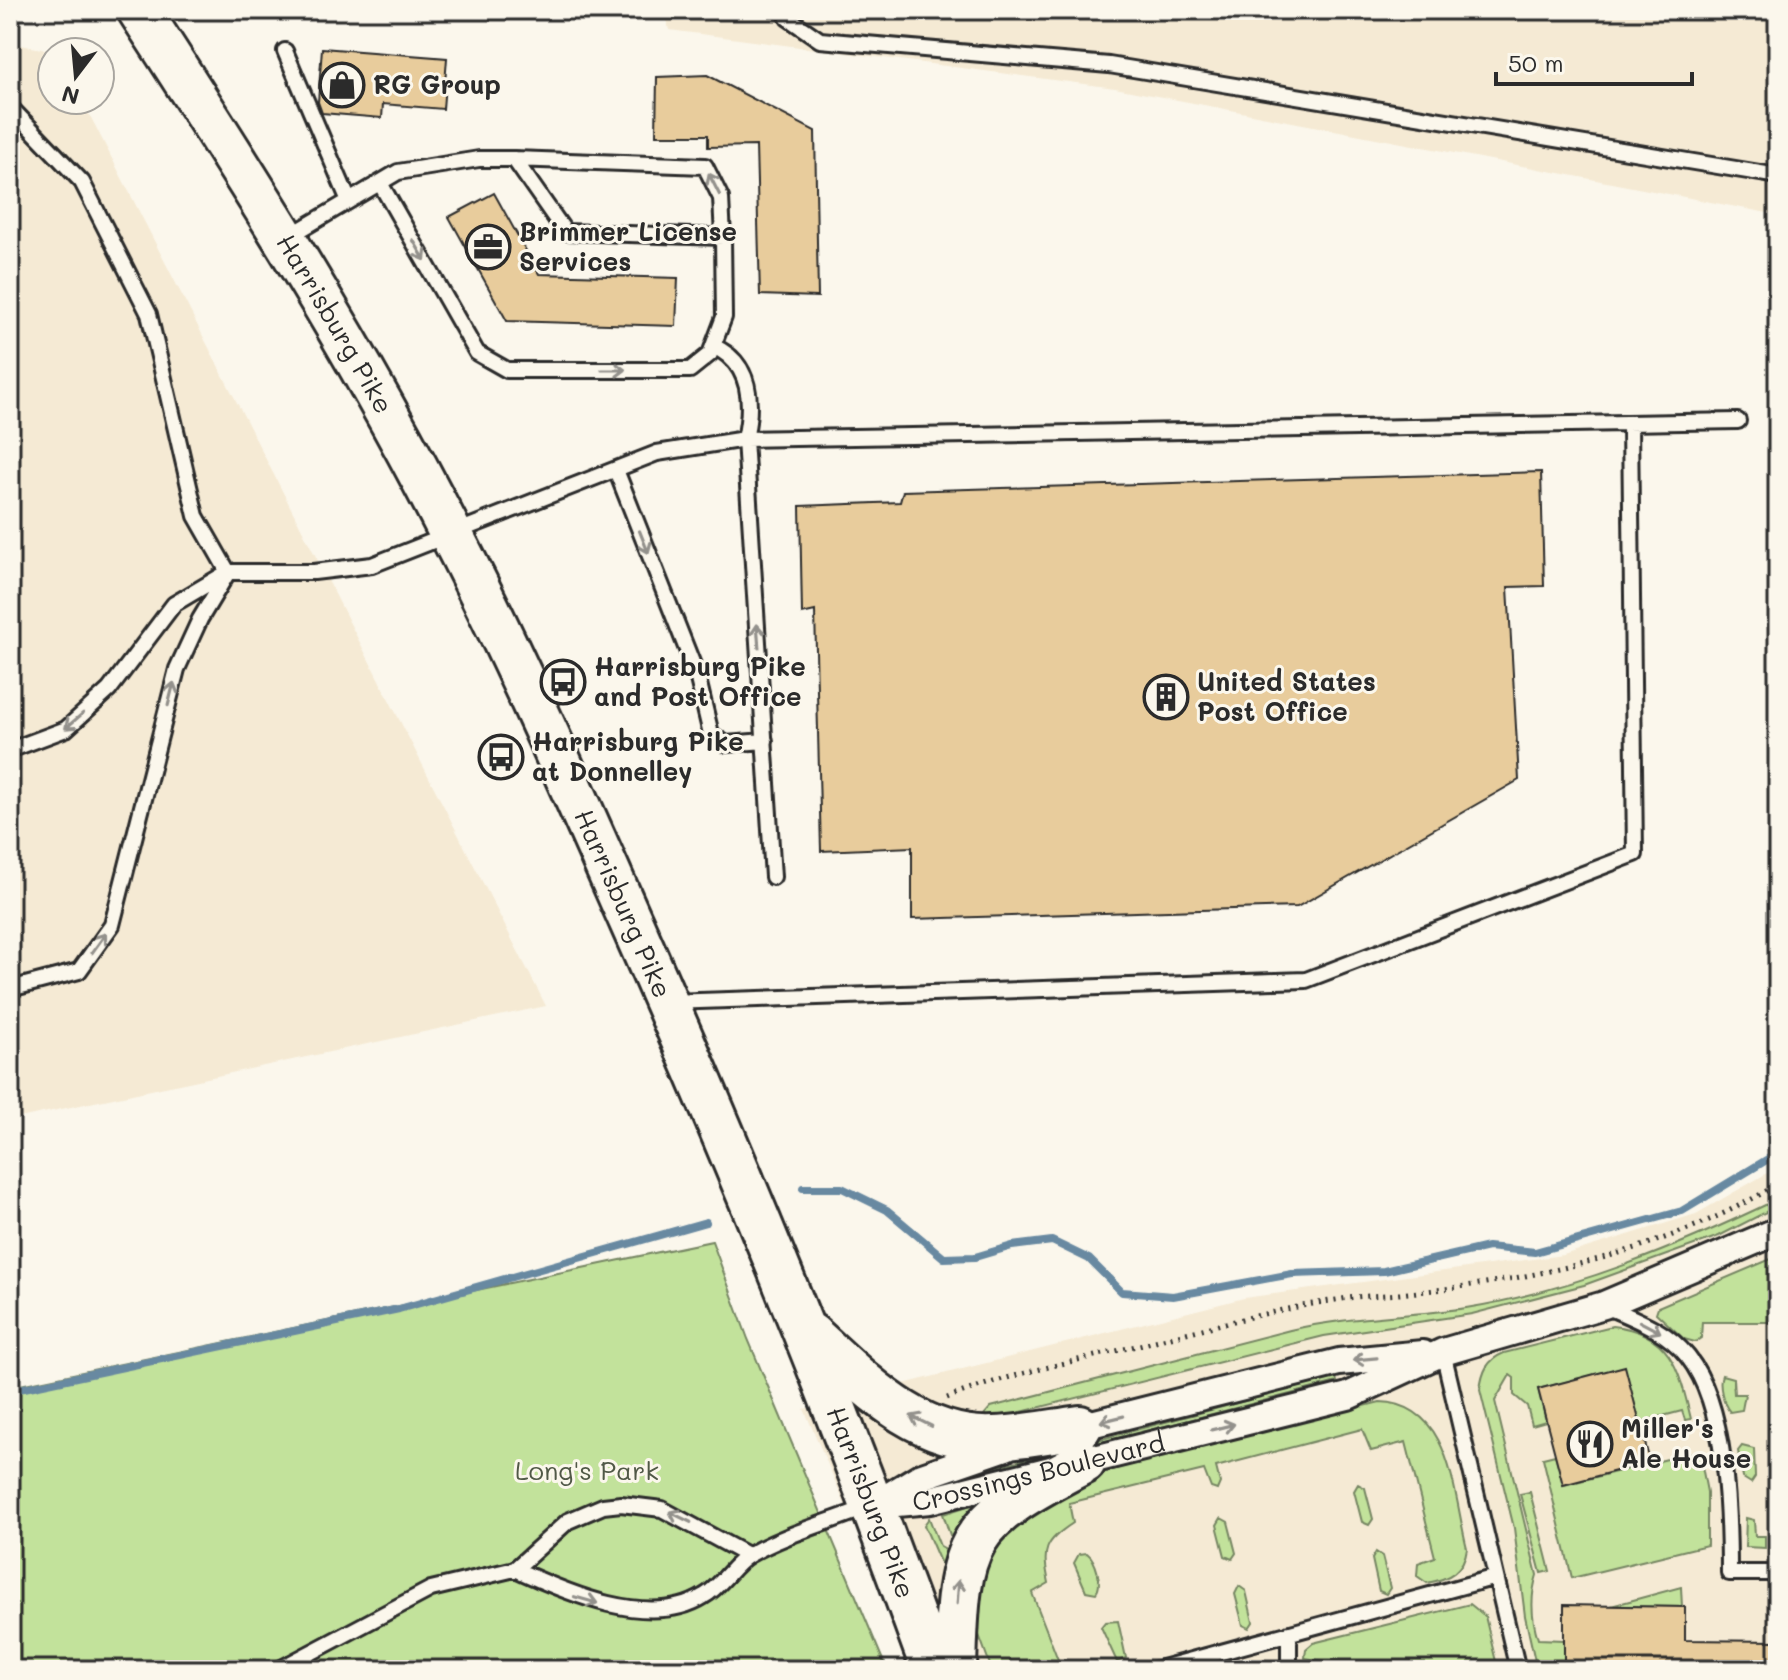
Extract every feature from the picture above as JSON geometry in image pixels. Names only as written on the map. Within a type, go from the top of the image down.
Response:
[{"type":"main road","name":"Harrisburg Pike","points":[[139,10],[336,324],[452,536],[556,752],[667,1002],[806,1331],[874,1505],[933,1670]]},
{"type":"main road","points":[[806,1331],[876,1394],[919,1422],[954,1435],[1082,1444]]},
{"type":"main road","points":[[955,1670],[959,1577],[975,1538],[993,1517],[1082,1444]]},
{"type":"street","name":"Crossings Boulevard","points":[[874,1505],[922,1476],[1348,1396],[1443,1352],[1604,1305],[1778,1231]]},
{"type":"street","name":"Crossings Boulevard","points":[[1082,1444],[1339,1362],[1443,1352]]},
{"type":"lane","points":[[784,10],[788,18],[820,40],[1109,65],[1778,176]]},
{"type":"lane","points":[[285,51],[349,201]]},
{"type":"lane","points":[[10,107],[82,182],[149,314],[196,516],[228,572]]},
{"type":"lane","points":[[284,239],[398,172],[479,159],[705,166],[721,198],[723,237],[724,317],[710,354],[690,370],[507,370],[477,353],[380,183]]},
{"type":"lane","points":[[514,159],[565,232],[723,237]]},
{"type":"lane","points":[[713,346],[727,352],[748,385],[751,411],[745,439],[773,877]]},
{"type":"lane","points":[[10,750],[17,751],[66,729],[109,690],[174,604],[228,572],[343,570],[397,558],[681,447],[745,439],[1738,421]]},
{"type":"lane","points":[[667,1002],[1306,980],[1635,854],[1630,423]]},
{"type":"lane","points":[[616,470],[697,675],[711,734],[726,744],[765,741]]},
{"type":"lane","points":[[10,989],[79,971],[112,925],[177,669],[200,619],[228,572]]},
{"type":"lane","points":[[1604,1305],[1655,1328],[1689,1359],[1709,1405],[1724,1465],[1729,1504],[1729,1573],[1778,1573]]},
{"type":"lane","points":[[1443,1352],[1518,1670]]},
{"type":"lane","points":[[278,1670],[431,1589],[515,1569],[568,1521],[603,1506],[621,1504],[662,1509],[680,1515],[747,1555]]},
{"type":"lane","points":[[515,1569],[592,1602],[638,1608],[666,1606],[701,1598],[747,1555],[874,1505]]},
{"type":"lane","points":[[1155,1670],[1496,1577]]},
{"type":"lane","points":[[1289,1633],[1289,1670]]},
{"type":"path","points":[[942,1399],[1021,1375],[1285,1310],[1344,1298],[1510,1279],[1619,1253],[1695,1227],[1778,1184]]},
{"type":"shaded area","points":[[664,10],[1778,10],[1778,215],[1115,88],[669,30]]},
{"type":"shaded area","points":[[10,43],[36,48],[36,116],[90,116],[546,1006],[10,1120]]},
{"type":"shaded area","points":[[1778,1167],[1778,1670],[916,1670],[804,1409],[1244,1298],[1563,1255],[1696,1214]]},
{"type":"green space","points":[[1778,1199],[1778,1206],[1719,1236],[1584,1285],[1472,1314],[1324,1336],[977,1423],[991,1407],[1290,1330],[1334,1322],[1466,1308],[1547,1290],[1665,1249]]},
{"type":"green space","name":"Long's Park","points":[[712,1241],[748,1339],[887,1670],[10,1670],[10,1387]]},
{"type":"green space","points":[[1778,1256],[1778,1322],[1702,1322],[1701,1338],[1695,1342],[1684,1339],[1656,1313],[1658,1307]]},
{"type":"green space","points":[[1612,1326],[1648,1336],[1660,1345],[1676,1369],[1691,1419],[1685,1420],[1682,1411],[1640,1422],[1624,1367],[1538,1389],[1546,1421],[1532,1425],[1527,1406],[1514,1395],[1514,1378],[1510,1375],[1495,1401],[1537,1575],[1532,1607],[1538,1639],[1564,1640],[1564,1670],[1537,1670],[1525,1616],[1514,1528],[1481,1384],[1489,1363],[1504,1353]]},
{"type":"green space","points":[[1722,1375],[1733,1378],[1734,1394],[1745,1394],[1742,1410],[1730,1412],[1727,1408],[1721,1389]]},
{"type":"green space","points":[[1336,1377],[1337,1382],[967,1477],[969,1474]]},
{"type":"green space","points":[[1380,1402],[1404,1407],[1422,1418],[1445,1456],[1467,1548],[1463,1563],[1454,1573],[1427,1583],[1417,1576],[1418,1563],[1435,1557],[1406,1442],[1371,1451],[1362,1429],[1216,1467],[1220,1483],[1217,1490],[1211,1488],[1204,1470],[1069,1503],[1073,1523],[1056,1536],[1046,1555],[1049,1583],[1032,1593],[1062,1670],[992,1670],[975,1624],[985,1546],[1083,1481],[1118,1468]]},
{"type":"green space","points":[[1742,1446],[1754,1449],[1755,1477],[1751,1483],[1743,1478],[1738,1451]]},
{"type":"green space","points":[[1699,1451],[1707,1492],[1707,1545],[1572,1578],[1543,1458],[1555,1455],[1564,1485]]},
{"type":"green space","points":[[1358,1484],[1365,1488],[1373,1519],[1369,1525],[1362,1522],[1354,1491]]},
{"type":"green space","points":[[1530,1492],[1550,1571],[1541,1573],[1520,1494]]},
{"type":"green space","points":[[983,1501],[957,1539],[950,1535],[943,1514]]},
{"type":"green space","points":[[929,1518],[940,1546],[951,1552],[943,1569],[924,1525]]},
{"type":"green space","points":[[1221,1518],[1228,1522],[1236,1553],[1232,1559],[1225,1556],[1217,1525]]},
{"type":"green space","points":[[1746,1518],[1754,1520],[1755,1536],[1765,1536],[1765,1548],[1745,1547]]},
{"type":"green space","points":[[1376,1552],[1382,1556],[1390,1588],[1386,1594],[1379,1591],[1372,1559]]},
{"type":"green space","points":[[1087,1553],[1096,1566],[1099,1584],[1096,1593],[1086,1591],[1074,1563],[1079,1554]]},
{"type":"green space","points":[[1239,1586],[1246,1591],[1253,1622],[1249,1628],[1243,1625],[1235,1594]]},
{"type":"green space","points":[[1681,1587],[1682,1607],[1611,1606]]},
{"type":"green space","points":[[1470,1604],[1485,1616],[1498,1670],[1326,1670],[1325,1661],[1305,1658],[1306,1649],[1313,1643]]},
{"type":"green space","points":[[1118,1621],[1126,1658],[1117,1662],[1101,1627],[1105,1622]]},
{"type":"building","points":[[322,48],[447,58],[443,109],[383,104],[382,118],[322,113],[318,102]]},
{"type":"building","points":[[707,75],[815,131],[818,297],[760,295],[756,146],[708,147],[708,135],[656,135],[657,77]]},
{"type":"building","points":[[494,193],[539,274],[678,278],[676,326],[507,321],[449,217]]},
{"type":"building","name":"United States Post Office","points":[[1541,472],[1544,586],[1508,587],[1519,780],[1297,907],[912,919],[912,847],[821,851],[815,611],[802,614],[800,506],[900,502],[903,491]]},
{"type":"building","points":[[1625,1366],[1650,1462],[1563,1485],[1538,1389]]},
{"type":"building","points":[[1564,1605],[1685,1607],[1685,1640],[1778,1641],[1778,1670],[1564,1670]]},
{"type":"waterway","points":[[803,1188],[842,1188],[887,1210],[944,1258],[975,1257],[1012,1246],[1052,1241],[1089,1259],[1122,1292],[1173,1296],[1292,1274],[1384,1271],[1488,1247],[1535,1252],[1682,1211],[1778,1153]]},
{"type":"waterway","points":[[10,1391],[399,1309],[706,1222]]},
{"type":"place","name":"RG Group","points":[[342,85]]},
{"type":"place","name":"Brimmer License Services","points":[[488,247]]},
{"type":"place","name":"Harrisburg Pike and Post Office","points":[[563,682]]},
{"type":"place","name":"United States Post Office","points":[[1166,697]]},
{"type":"place","name":"Harrisburg Pike at Donnelley","points":[[501,757]]},
{"type":"place","name":"Miller's Ale House","points":[[1590,1444]]}]
